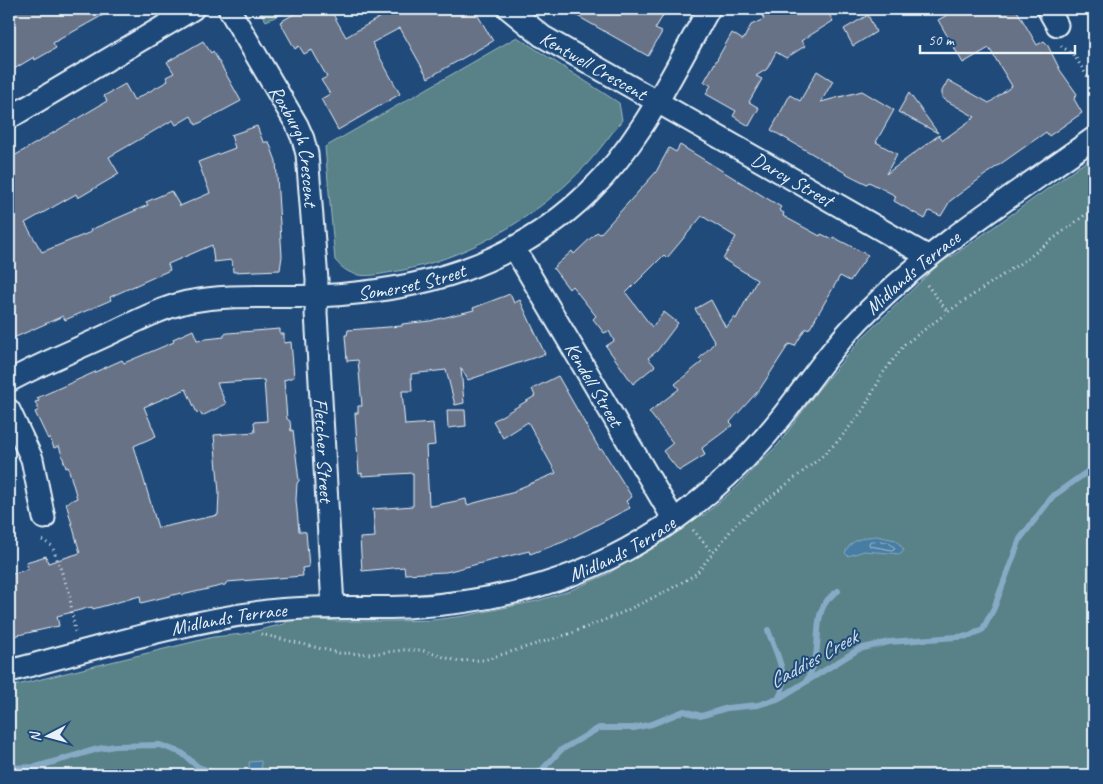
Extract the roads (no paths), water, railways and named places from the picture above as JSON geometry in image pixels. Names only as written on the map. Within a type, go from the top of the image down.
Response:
[{"type":"street","points":[[9,118],[193,9]]},
{"type":"street","name":"Roxburgh Crescent","points":[[229,9],[303,139],[307,154],[316,296]]},
{"type":"street","name":"Kentwell Crescent","points":[[509,9],[542,36],[656,102]]},
{"type":"street","name":"Somerset Street","points":[[9,381],[147,316],[186,302],[226,297],[316,296],[392,289],[443,278],[514,248],[568,211],[616,163],[639,132],[709,9]]},
{"type":"street","name":"Darcy Street","points":[[656,102],[929,257]]},
{"type":"street","name":"Midlands Terrace","points":[[9,671],[222,619],[281,609],[333,606],[382,608],[442,605],[472,601],[537,587],[606,559],[683,524],[784,414],[841,340],[890,290],[929,257],[1094,138]]},
{"type":"street","name":"Kendell Street","points":[[514,248],[683,524]]},
{"type":"street","name":"Fletcher Street","points":[[316,296],[333,606]]},
{"type":"street","points":[[9,410],[32,459],[44,518]]},
{"type":"water","points":[[876,536],[896,540],[904,550],[901,554],[864,551],[848,556],[845,553],[854,542],[866,537]]},
{"type":"water","points":[[261,761],[262,775],[250,775],[249,762]]},
{"type":"waterway","name":"Caddies Creek","points":[[537,775],[561,750],[599,728],[634,728],[652,724],[684,711],[701,716],[727,708],[758,705],[778,699],[859,649],[889,642],[970,636],[983,629],[994,608],[1020,539],[1053,496],[1094,467]]},
{"type":"waterway","points":[[807,680],[813,668],[821,612],[830,597],[838,591]]},
{"type":"waterway","points":[[768,630],[782,672],[783,681],[779,697]]},
{"type":"waterway","name":"Caddies Creek","points":[[9,768],[36,767],[115,746],[160,745],[182,753],[198,767],[222,775]]}]
